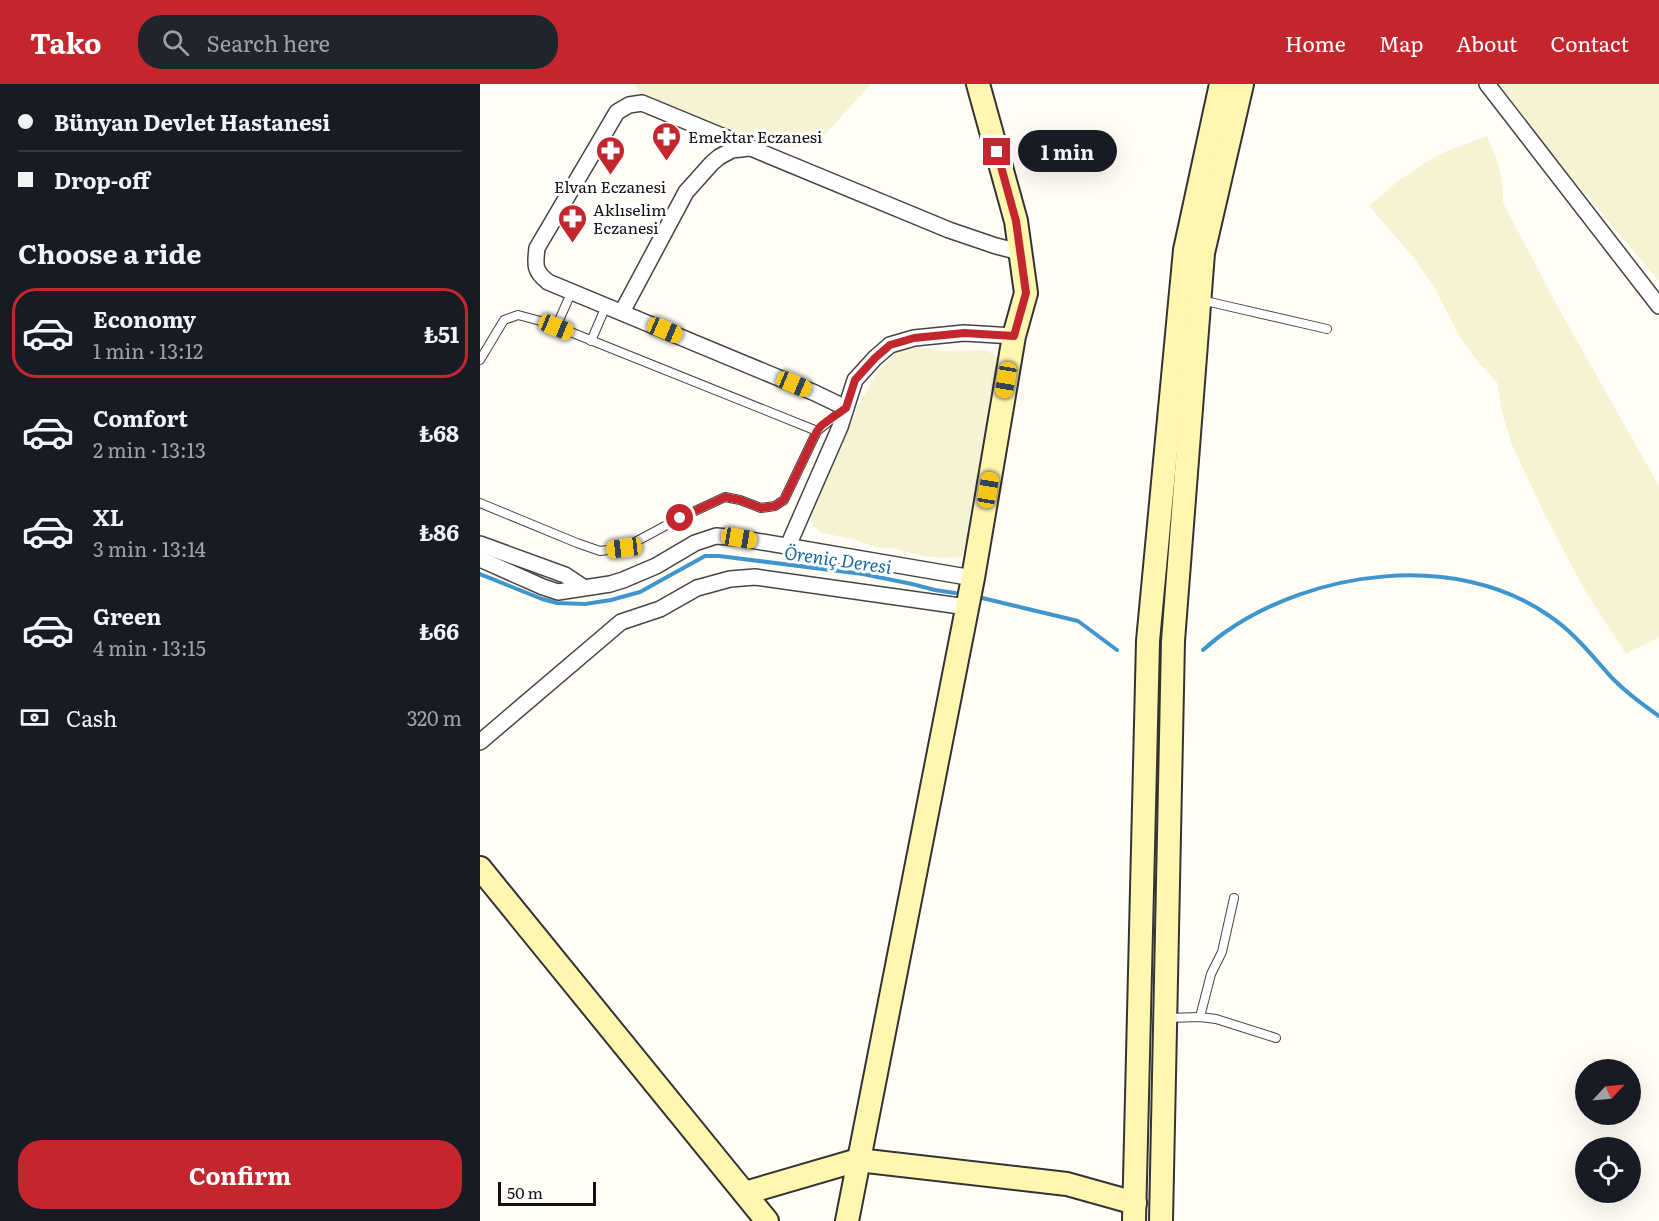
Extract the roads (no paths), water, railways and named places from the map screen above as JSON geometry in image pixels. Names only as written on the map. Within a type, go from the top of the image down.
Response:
[{"type":"main road","points":[[847,1221],[973,578],[1014,336],[1026,293],[1016,221],[978,84]]},
{"type":"main road","points":[[746,1193],[858,1160],[1067,1184],[1134,1212],[1148,641],[1185,250],[1221,84]]},
{"type":"main road","points":[[1161,1221],[1173,641],[1203,253],[1242,84]]},
{"type":"main road","points":[[480,868],[768,1221]]},
{"type":"street","points":[[1487,84],[1659,306]]},
{"type":"street","points":[[846,408],[548,282],[538,274],[535,263],[537,248],[617,112],[629,105],[642,103],[949,230],[1020,252]]},
{"type":"street","points":[[622,312],[686,192],[719,157],[732,150],[752,147]]},
{"type":"street","points":[[788,546],[840,427],[855,380],[875,358],[890,345],[914,338],[964,333],[1014,336]]},
{"type":"street","points":[[480,559],[558,592],[610,584],[635,576],[695,543],[716,536],[973,578]]},
{"type":"street","points":[[480,544],[565,575],[583,587]]},
{"type":"street","points":[[480,742],[621,622],[660,609],[697,588],[718,581],[755,577],[967,607]]},
{"type":"lane","points":[[556,327],[572,291]]},
{"type":"lane","points":[[1199,300],[1327,329]]},
{"type":"lane","points":[[591,340],[607,306]]},
{"type":"lane","points":[[480,360],[504,320],[518,315],[591,340],[817,431]]},
{"type":"lane","points":[[480,503],[600,551],[624,548],[725,497],[761,508],[775,506],[784,500],[817,431],[846,408]]},
{"type":"lane","points":[[1200,1017],[1211,974],[1225,944],[1234,898]]},
{"type":"lane","points":[[1165,1018],[1216,1019],[1276,1038]]},
{"type":"waterway","name":"Öreniç Deresi","points":[[480,574],[542,599],[557,603],[585,604],[640,592],[705,556],[719,556],[863,574],[955,593]]},
{"type":"waterway","name":"Öreniç Deresi","points":[[1203,650],[1224,633],[1260,612],[1299,595],[1341,583],[1385,576],[1429,576],[1471,582],[1511,595],[1548,615],[1566,629],[1618,684],[1659,716]]},
{"type":"waterway","name":"Öreniç Deresi","points":[[978,597],[1078,621],[1117,650]]},
{"type":"place","name":"Emektar Eczanesi","points":[[667,162]]},
{"type":"place","name":"Elvan Eczanesi","points":[[610,176]]},
{"type":"place","name":"Aklıselim Eczanesi","points":[[572,244]]}]
